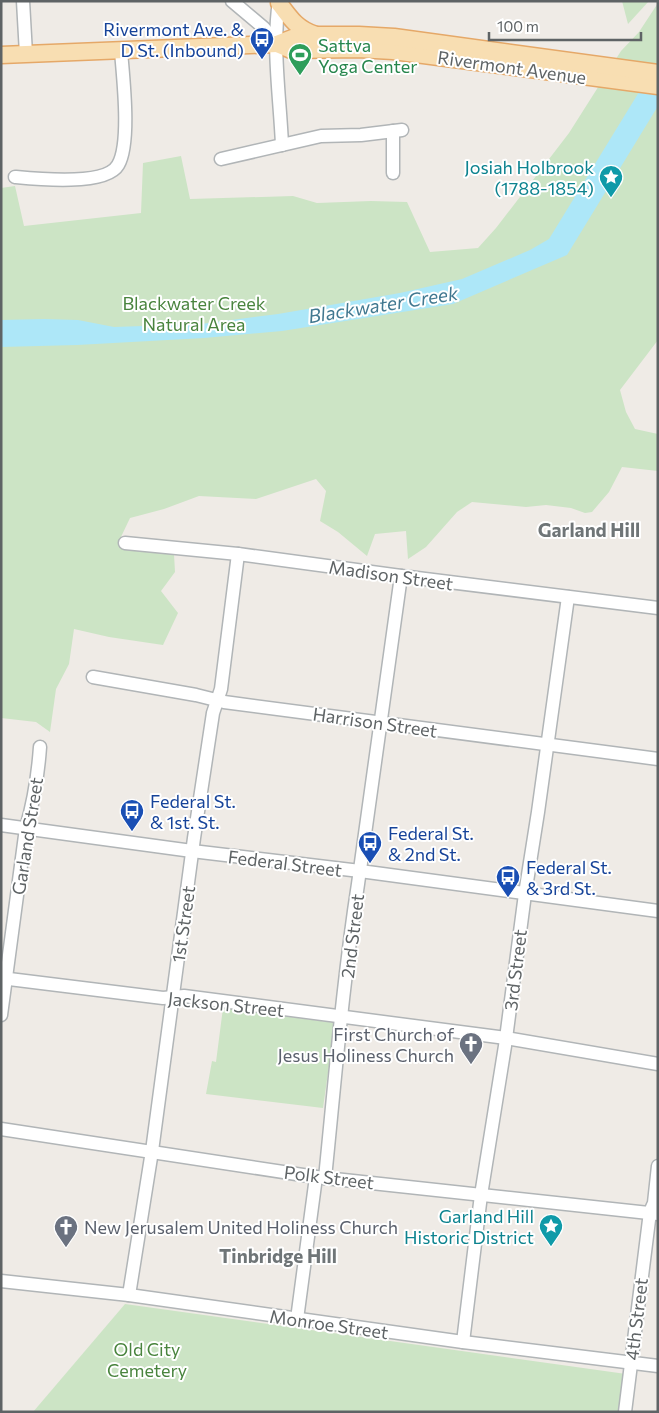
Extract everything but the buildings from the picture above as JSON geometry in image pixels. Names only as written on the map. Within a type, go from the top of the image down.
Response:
[{"type":"main road","points":[[279,2],[291,20],[301,28],[318,35]]},
{"type":"main road","name":"Rivermont Avenue","points":[[1,55],[277,44],[295,37],[318,35],[393,50],[658,86]]},
{"type":"main road","name":"Rivermont Avenue","points":[[277,44],[291,50],[394,37],[658,73]]},
{"type":"street","points":[[23,1],[26,54]]},
{"type":"street","points":[[232,1],[259,24],[277,44]]},
{"type":"street","points":[[279,2],[277,44],[282,144]]},
{"type":"street","points":[[14,177],[71,180],[106,175],[118,166],[125,125],[121,51]]},
{"type":"street","points":[[221,159],[321,136],[398,131],[393,173]]},
{"type":"street","name":"Madison Street","points":[[125,543],[238,554],[658,608]]},
{"type":"street","name":"1st Street","points":[[129,1296],[152,1152],[192,851],[213,713],[221,689],[238,554]]},
{"type":"street","name":"2nd Street","points":[[298,1319],[321,1177],[360,871],[401,576]]},
{"type":"street","name":"3rd Street","points":[[462,1342],[481,1195],[506,1038],[524,894],[568,597]]},
{"type":"street","name":"Harrison Street","points":[[93,677],[216,700],[658,760]]},
{"type":"street","name":"Garland Street","points":[[1,1015],[4,979],[26,828],[38,772],[40,747]]},
{"type":"street","name":"Federal Street","points":[[1,825],[192,851],[360,871],[658,912]]},
{"type":"street","name":"Jackson Street","points":[[4,979],[158,997],[184,996],[506,1038],[658,1064]]},
{"type":"street","name":"Polk Street","points":[[1,1129],[321,1177],[654,1213]]},
{"type":"street","name":"4th Street","points":[[625,1412],[630,1363],[654,1213],[658,1166]]},
{"type":"street","name":"Monroe Street","points":[[1,1281],[129,1296],[462,1342],[658,1366]]},
{"type":"green space","points":[[622,1],[649,1],[628,24]]},
{"type":"green space","name":"Blackwater Creek Natural Area","points":[[658,3],[658,340],[620,390],[626,412],[635,429],[658,434],[658,471],[622,467],[609,492],[592,512],[585,513],[571,508],[546,505],[526,507],[472,502],[457,512],[426,547],[408,559],[406,531],[375,534],[367,556],[338,532],[320,521],[326,491],[316,479],[256,499],[199,496],[164,509],[130,518],[120,539],[174,554],[175,572],[161,591],[178,613],[163,645],[109,637],[74,629],[69,664],[56,689],[50,732],[36,722],[1,718],[1,188],[15,186],[24,226],[141,213],[143,163],[181,156],[190,199],[293,196],[317,203],[407,202],[430,252],[478,248],[496,228],[569,133],[621,51],[639,32]]},
{"type":"green space","points":[[223,1008],[335,1023],[323,1108],[206,1094],[212,1061],[216,1062]]},
{"type":"green space","name":"Old City Cemetery","points":[[125,1304],[626,1374],[620,1412],[33,1412]]},
{"type":"water","name":"Blackwater Creek","points":[[658,61],[658,106],[567,255],[453,304],[282,331],[204,338],[1,347],[1,320],[78,320],[114,327],[201,324],[278,314],[400,293],[462,279],[530,250],[549,239]]},
{"type":"place","name":"Rivermont Ave. & D St. (Inbound)","points":[[262,60]]},
{"type":"place","name":"Sattva Yoga Center","points":[[300,76]]},
{"type":"place","name":"Josiah Holbrook (1788-1854)","points":[[611,198]]},
{"type":"place","name":"Federal St. & 1st. St.","points":[[132,832]]},
{"type":"place","name":"Federal St. & 2nd St.","points":[[370,864]]},
{"type":"place","name":"Federal St. & 3rd St.","points":[[508,898]]},
{"type":"place","name":"First Church of Jesus Holiness Church","points":[[471,1065]]},
{"type":"place","name":"Garland Hill Historic District","points":[[551,1247]]},
{"type":"place","name":"New Jerusalem United Holiness Church","points":[[66,1248]]},
{"type":"district","name":"Garland Hill","points":[[589,529]]},
{"type":"district","name":"Tinbridge Hill","points":[[278,1255]]}]
